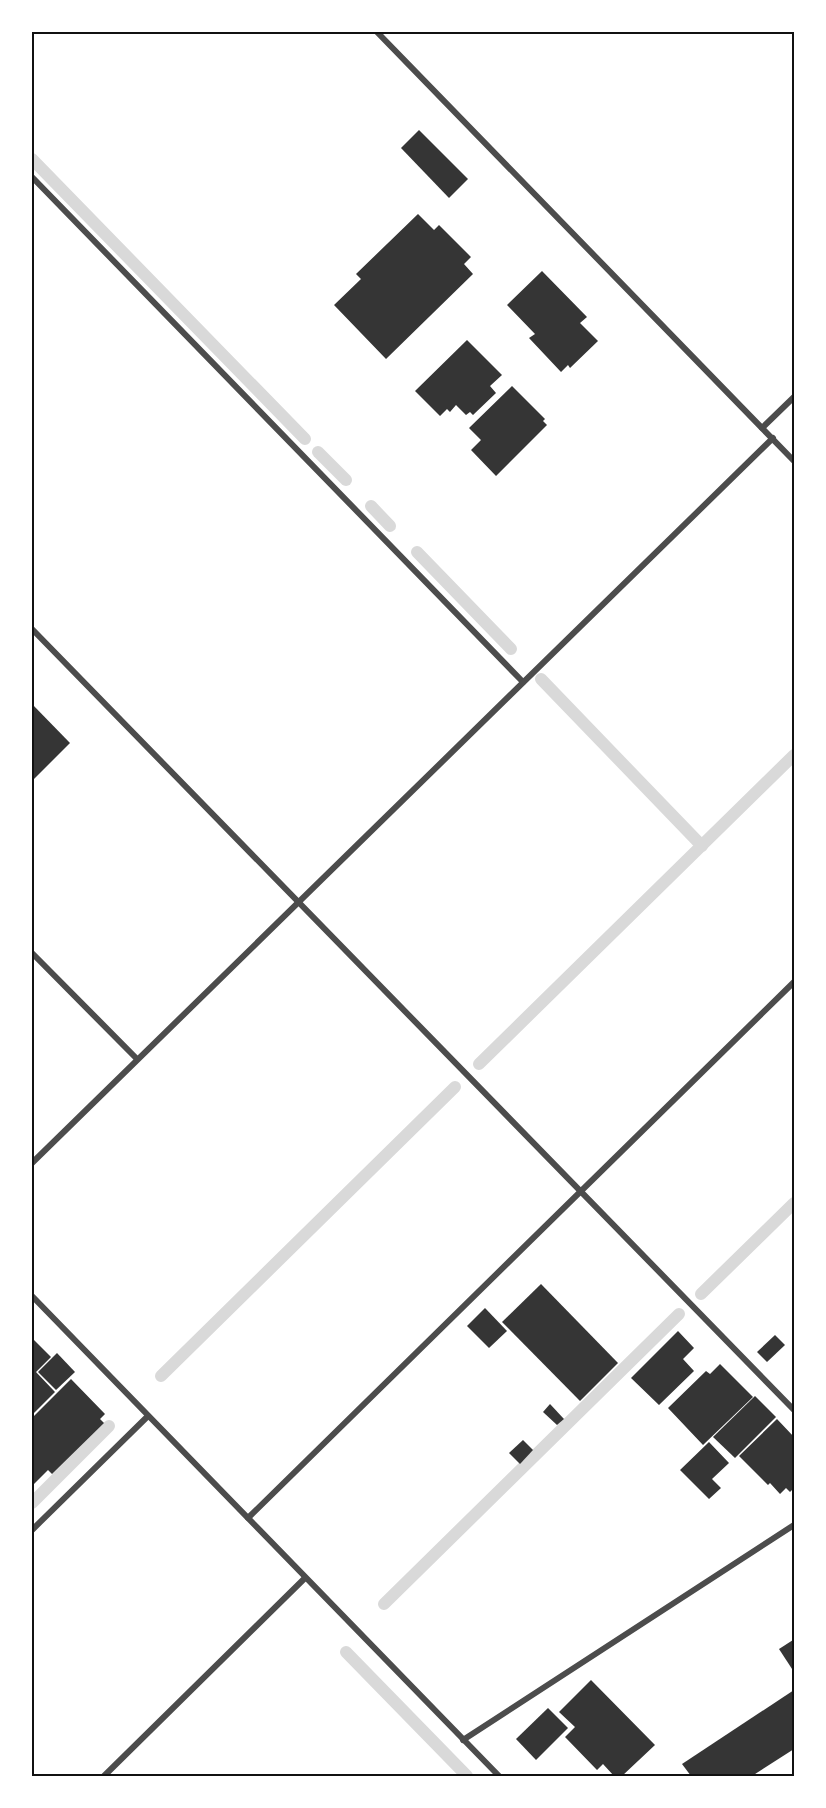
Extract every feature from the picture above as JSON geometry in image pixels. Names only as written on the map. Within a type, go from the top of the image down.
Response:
[{"type":"street","points":[[377,32],[795,461]]},
{"type":"street","points":[[32,177],[523,682]]},
{"type":"street","points":[[762,428],[795,397]]},
{"type":"street","points":[[32,1163],[773,438]]},
{"type":"street","points":[[32,629],[795,1410]]},
{"type":"street","points":[[32,953],[138,1059]]},
{"type":"street","points":[[249,1518],[795,982]]},
{"type":"street","points":[[32,1296],[499,1776]]},
{"type":"street","points":[[32,1530],[148,1416]]},
{"type":"street","points":[[463,1740],[795,1525]]},
{"type":"street","points":[[104,1776],[305,1578]]},
{"type":"building","points":[[419,130],[468,179],[449,198],[401,148]]},
{"type":"building","points":[[418,214],[434,230],[439,225],[471,257],[464,264],[473,274],[386,359],[334,305],[361,279],[356,274]]},
{"type":"building","points":[[542,271],[587,317],[580,323],[598,341],[570,368],[568,365],[561,372],[529,338],[535,334],[507,305]]},
{"type":"building","points":[[467,340],[502,375],[490,386],[496,393],[473,415],[470,412],[466,415],[456,405],[450,412],[447,409],[440,416],[415,391]]},
{"type":"building","points":[[512,386],[545,419],[543,421],[547,425],[496,476],[471,450],[481,440],[469,428]]},
{"type":"building","points":[[32,704],[70,743],[32,781]]},
{"type":"building","points":[[541,1284],[618,1363],[580,1401],[502,1322]]},
{"type":"building","points":[[485,1308],[507,1331],[489,1348],[467,1326]]},
{"type":"building","points":[[678,1331],[694,1348],[683,1359],[694,1371],[659,1405],[631,1378]]},
{"type":"building","points":[[775,1335],[785,1345],[767,1362],[757,1352]]},
{"type":"building","points":[[32,1338],[51,1357],[36,1372],[55,1392],[32,1415]]},
{"type":"building","points":[[57,1353],[75,1372],[56,1390],[38,1372]]},
{"type":"building","points":[[720,1364],[753,1397],[703,1445],[668,1408],[706,1371],[710,1374]]},
{"type":"building","points":[[71,1379],[105,1414],[100,1419],[104,1423],[52,1474],[48,1470],[32,1486],[32,1418]]},
{"type":"building","points":[[755,1396],[776,1417],[735,1458],[713,1437]]},
{"type":"building","points":[[550,1404],[564,1419],[557,1425],[543,1412]]},
{"type":"building","points":[[777,1419],[794,1437],[794,1488],[790,1492],[786,1488],[780,1494],[739,1456]]},
{"type":"building","points":[[523,1440],[533,1450],[520,1464],[509,1453]]},
{"type":"building","points":[[709,1442],[729,1463],[712,1479],[721,1488],[709,1499],[680,1470]]},
{"type":"building","points":[[793,1640],[794,1642],[794,1672],[779,1649]]},
{"type":"building","points":[[591,1680],[655,1745],[622,1776],[614,1776],[603,1764],[597,1770],[565,1737],[575,1727],[559,1712]]},
{"type":"building","points":[[794,1690],[794,1749],[752,1776],[691,1776],[682,1764]]},
{"type":"building","points":[[548,1708],[568,1728],[536,1760],[516,1739]]},
{"type":"waterway","points":[[32,159],[305,439]]},
{"type":"waterway","points":[[318,452],[346,480]]},
{"type":"waterway","points":[[371,506],[390,526]]},
{"type":"waterway","points":[[417,552],[511,649]]},
{"type":"waterway","points":[[541,679],[702,846]]},
{"type":"waterway","points":[[479,1064],[794,755]]},
{"type":"waterway","points":[[161,1376],[455,1087]]},
{"type":"waterway","points":[[701,1294],[794,1203]]},
{"type":"waterway","points":[[384,1604],[679,1314]]},
{"type":"waterway","points":[[32,1503],[109,1426]]},
{"type":"waterway","points":[[346,1652],[467,1776]]}]
